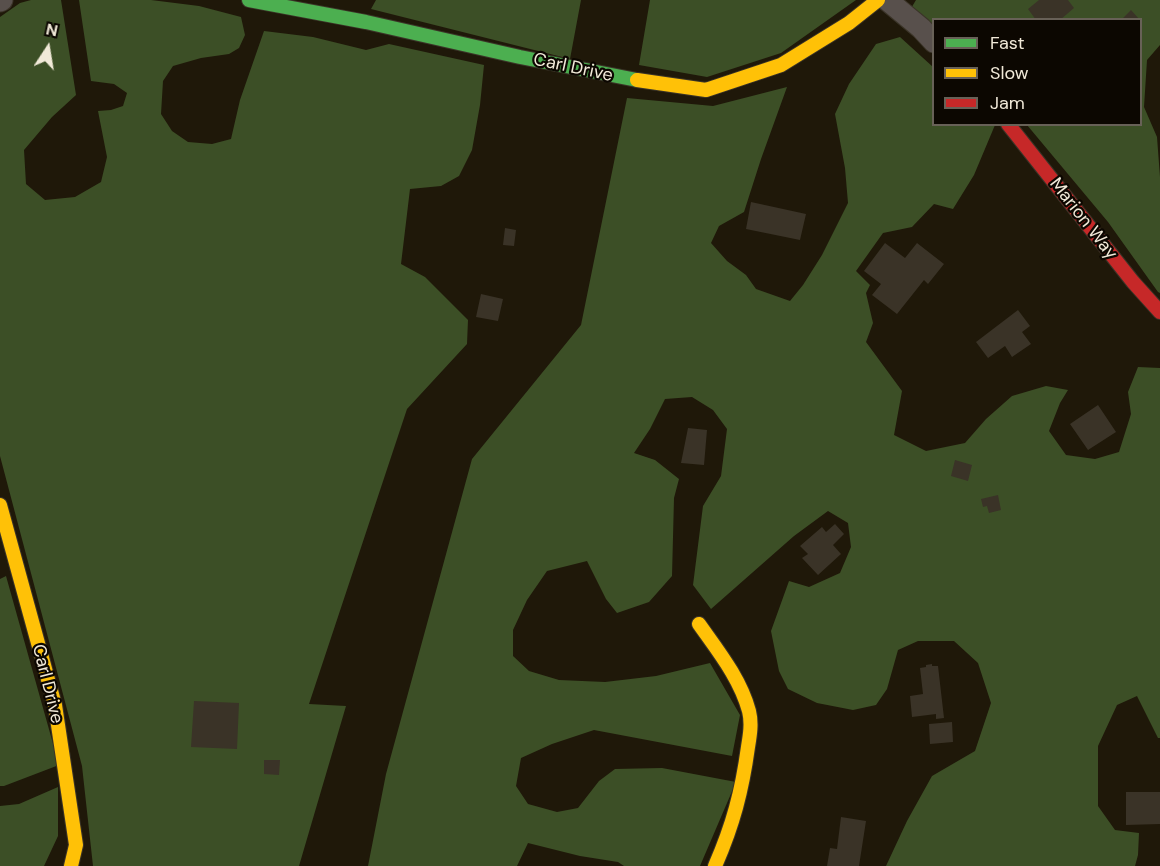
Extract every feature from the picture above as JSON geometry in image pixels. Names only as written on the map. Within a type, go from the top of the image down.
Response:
[{"type":"street","name":"Carl Drive","points":[[249,0],[366,22],[620,78],[706,90],[781,65],[849,23],[878,0]]},
{"type":"street","points":[[887,0],[921,28],[932,41]]},
{"type":"street","name":"Marion Way","points":[[1010,126],[1133,282],[1160,312]]},
{"type":"street","name":"Carl Drive","points":[[0,505],[55,705],[76,845],[71,866]]},
{"type":"street","points":[[699,624],[737,679],[750,713],[746,773],[730,831],[715,866]]},
{"type":"green space","points":[[31,0],[61,0],[76,95],[52,117],[24,150],[26,184],[45,200],[75,197],[101,182],[107,157],[98,111],[123,106],[127,93],[114,84],[91,81],[79,0],[151,0],[199,6],[241,17],[245,35],[239,48],[229,54],[201,58],[173,66],[163,81],[161,114],[172,131],[188,142],[212,144],[231,139],[240,100],[264,31],[313,37],[366,50],[389,44],[484,65],[472,150],[459,176],[441,186],[410,189],[401,264],[425,277],[468,320],[467,344],[407,409],[309,704],[346,706],[299,866],[93,866],[82,766],[0,456],[0,17],[20,3]]},
{"type":"green space","points":[[376,0],[581,0],[570,59],[371,9]]},
{"type":"green space","points":[[650,0],[856,0],[781,53],[707,77],[639,65]]},
{"type":"green space","points":[[916,0],[1160,0],[1160,45],[1147,60],[1144,107],[1157,137],[1160,177],[1160,293],[1108,222],[1028,126],[1142,126],[1142,18],[932,18],[932,25],[910,10]]},
{"type":"green space","points":[[900,37],[932,66],[932,126],[995,126],[974,175],[953,209],[934,204],[912,227],[883,233],[856,271],[870,285],[866,293],[873,323],[866,342],[902,391],[894,435],[926,451],[965,443],[986,419],[1012,396],[1046,386],[1068,390],[1049,431],[1066,455],[1095,459],[1119,452],[1131,414],[1128,392],[1138,367],[1160,368],[1160,738],[1137,696],[1117,705],[1098,746],[1098,806],[1115,830],[1139,833],[1135,866],[886,866],[932,776],[975,751],[991,703],[978,663],[954,641],[918,641],[898,650],[887,689],[876,705],[853,710],[817,703],[788,689],[779,671],[771,631],[789,581],[809,587],[840,573],[851,547],[848,523],[828,511],[794,536],[711,609],[693,585],[703,506],[721,476],[727,429],[713,410],[692,397],[665,399],[650,429],[634,453],[655,460],[679,479],[674,498],[672,576],[649,602],[617,613],[606,599],[587,561],[547,571],[527,600],[513,630],[513,656],[529,671],[559,680],[605,682],[656,676],[710,663],[740,715],[732,756],[594,730],[552,744],[521,758],[516,786],[528,804],[557,812],[578,808],[599,781],[615,769],[662,768],[736,782],[700,866],[624,866],[618,862],[580,856],[528,843],[517,866],[368,866],[386,774],[472,459],[581,325],[627,98],[713,106],[787,87],[744,212],[719,226],[711,243],[727,261],[746,275],[756,289],[790,301],[822,255],[848,203],[845,168],[835,114],[849,84],[876,44]]},
{"type":"green space","points":[[6,576],[59,765],[0,786],[0,579]]},
{"type":"green space","points":[[58,787],[58,836],[44,866],[0,866],[0,806],[19,804]]},
{"type":"building","points":[[1039,0],[1068,0],[1074,8],[1062,18],[1035,18],[1028,9]]},
{"type":"building","points":[[1131,10],[1138,18],[1123,18]]},
{"type":"building","points":[[751,202],[806,214],[800,240],[746,229]]},
{"type":"building","points":[[505,228],[516,230],[514,246],[503,245]]},
{"type":"building","points":[[885,243],[905,258],[917,243],[944,264],[928,284],[924,280],[897,314],[872,295],[881,284],[864,271]]},
{"type":"building","points":[[481,294],[503,299],[498,321],[476,317]]},
{"type":"building","points":[[1018,310],[1030,326],[1022,332],[1031,344],[1012,357],[1005,346],[988,358],[976,342]]},
{"type":"building","points":[[1098,405],[1116,432],[1088,450],[1070,424]]},
{"type":"building","points":[[688,428],[707,430],[704,465],[681,463]]},
{"type":"building","points":[[955,460],[972,465],[968,481],[951,476]]},
{"type":"building","points":[[998,495],[1001,510],[989,513],[987,506],[983,507],[981,499]]},
{"type":"building","points":[[835,524],[844,534],[833,545],[841,554],[818,575],[802,558],[808,554],[800,546],[822,527],[826,532]]},
{"type":"building","points":[[932,664],[932,666],[938,666],[944,718],[936,719],[936,714],[912,717],[910,696],[923,694],[920,668]]},
{"type":"building","points":[[194,701],[239,703],[237,749],[191,747]]},
{"type":"building","points":[[952,722],[953,742],[930,744],[929,724]]},
{"type":"building","points":[[264,760],[280,760],[279,775],[264,774]]},
{"type":"building","points":[[1126,792],[1160,792],[1160,824],[1126,825]]},
{"type":"building","points":[[841,817],[866,821],[859,866],[827,866],[830,848],[837,849]]},
{"type":"traffic: fast","points":[[249,0],[366,22],[520,57],[637,80]]},
{"type":"traffic: slow","points":[[637,80],[706,90],[781,65],[849,23],[878,0]]},
{"type":"traffic: slow","points":[[0,505],[55,705],[76,845],[71,866]]},
{"type":"traffic: slow","points":[[699,624],[740,687],[750,720],[746,763],[740,793],[732,822],[715,866]]},
{"type":"traffic: jam","points":[[1010,126],[1133,282],[1160,312]]}]
